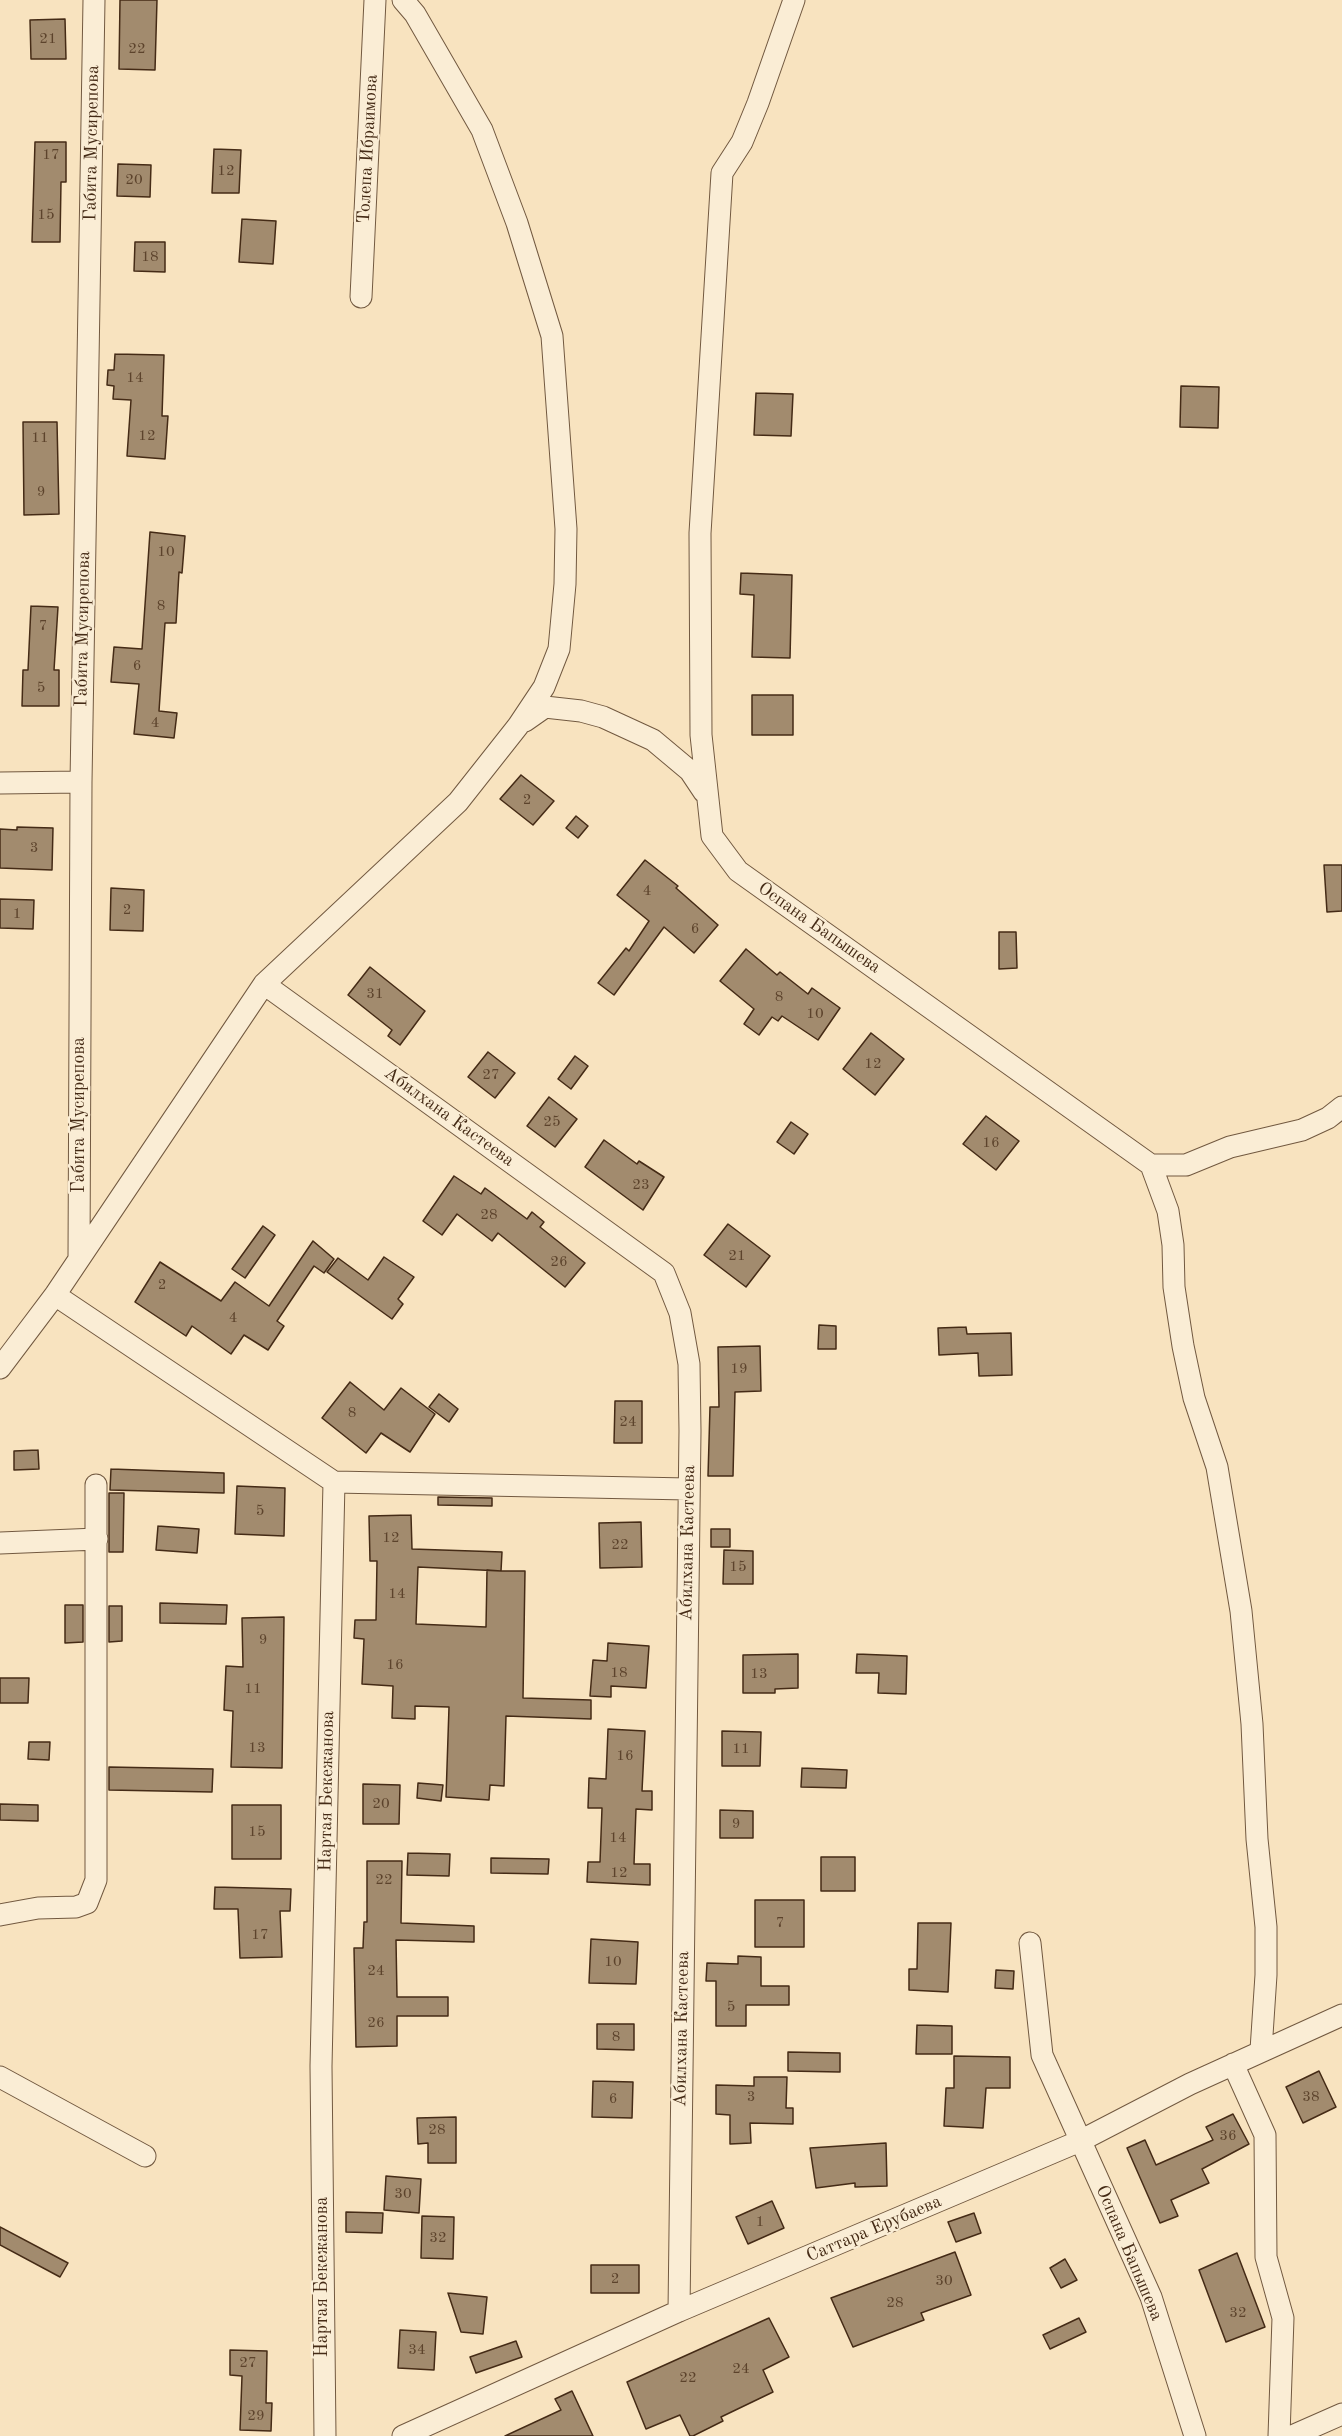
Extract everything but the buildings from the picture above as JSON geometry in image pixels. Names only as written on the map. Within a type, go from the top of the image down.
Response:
[{"type":"street","name":"Габита Мусирепова","points":[[79,1258],[81,782],[94,0]]},
{"type":"street","name":"Толепа Ибраимова","points":[[361,297],[375,0]]},
{"type":"street","points":[[0,1368],[55,1295],[264,984],[458,802],[518,726],[544,687],[559,649],[565,584],[566,529],[559,400],[552,336],[534,274],[482,130],[416,14],[403,0]]},
{"type":"street","points":[[706,795],[701,735],[700,533],[722,173],[742,142],[794,0]]},
{"type":"street","name":"Оспана Бапышева","points":[[518,726],[545,707],[581,711],[603,717],[653,740],[690,771],[706,795],[712,836],[738,871],[1151,1165]]},
{"type":"street","points":[[0,783],[81,782]]},
{"type":"street","name":"Абилхана Кастеева","points":[[264,984],[664,1273],[680,1313],[689,1364],[679,2311]]},
{"type":"street","points":[[1261,2050],[1266,1975],[1266,1927],[1257,1839],[1252,1724],[1241,1611],[1217,1467],[1194,1398],[1183,1346],[1174,1287],[1173,1245],[1168,1211],[1151,1165],[1186,1165],[1230,1148],[1302,1130],[1328,1119],[1342,1107]]},
{"type":"street","points":[[55,1295],[334,1482],[688,1489]]},
{"type":"street","name":"Нартая Бекежанова","points":[[325,2436],[321,2066],[334,1482]]},
{"type":"street","points":[[0,1915],[38,1908],[76,1907],[87,1903],[96,1880],[96,1485]]},
{"type":"street","points":[[0,1543],[97,1539]]},
{"type":"street","name":"Оспана Бапышева","points":[[1030,1943],[1041,2055],[1151,2297],[1195,2436]]},
{"type":"street","name":"Саттара Ерубаева","points":[[403,2436],[679,2311],[1080,2141],[1261,2050],[1342,2015]]},
{"type":"street","points":[[1233,2064],[1265,2135],[1266,2257],[1283,2318],[1280,2436]]},
{"type":"street","points":[[0,2077],[145,2156]]},
{"type":"street","points":[[1292,2436],[1342,2414]]}]
